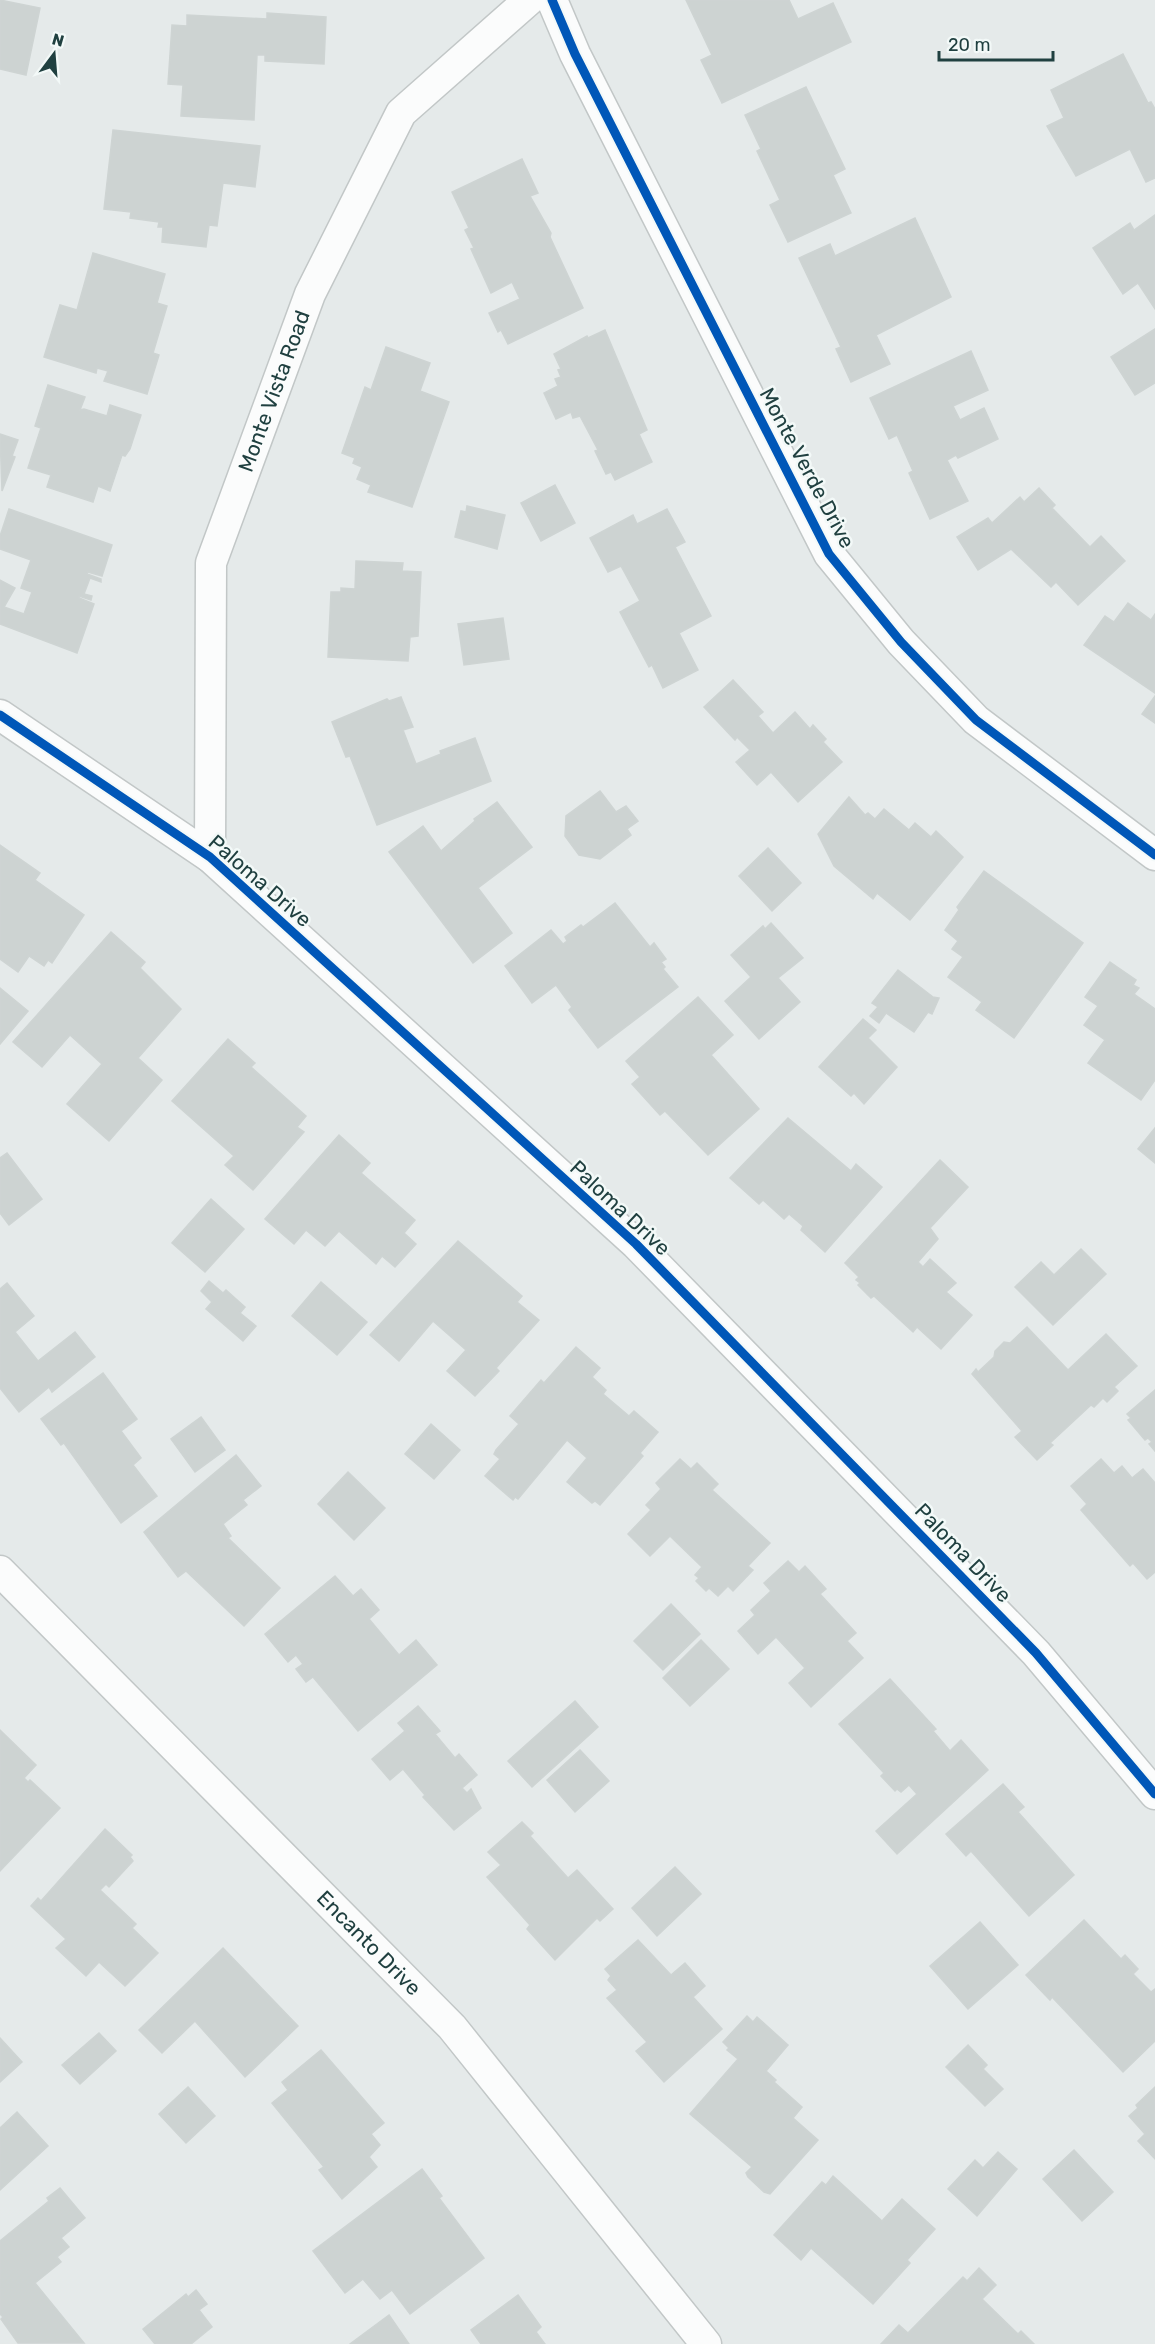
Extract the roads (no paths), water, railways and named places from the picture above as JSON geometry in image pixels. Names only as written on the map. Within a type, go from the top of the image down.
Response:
[{"type":"street","name":"Monte Vista Road","points":[[210,857],[211,563],[310,294],[400,113],[529,0]]},
{"type":"street","name":"Monte Verde Drive","points":[[552,0],[575,54],[829,554],[902,642],[976,720],[1155,855]]},
{"type":"street","name":"Paloma Drive","points":[[0,716],[210,857],[636,1244],[1036,1653],[1155,1794]]},
{"type":"street","name":"Encanto Drive","points":[[0,1570],[452,2027],[706,2344]]}]
